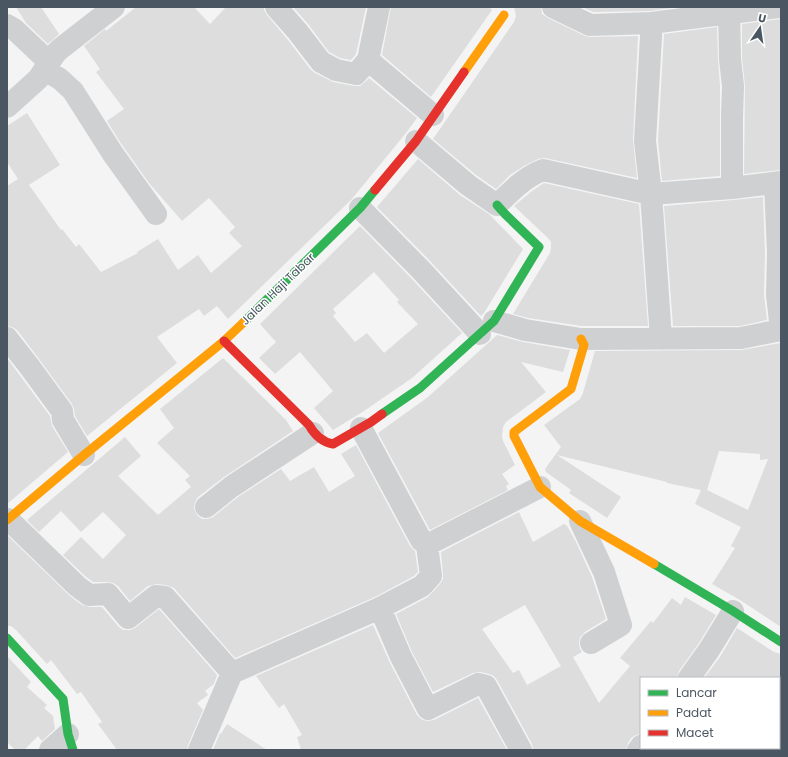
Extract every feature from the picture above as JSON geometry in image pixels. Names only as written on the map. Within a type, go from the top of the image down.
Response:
[{"type":"street","points":[[7,107],[38,79],[60,49],[114,7]]},
{"type":"street","points":[[276,7],[321,62],[336,70],[356,74],[368,60],[380,7]]},
{"type":"street","points":[[553,7],[590,25],[651,23],[729,10],[779,7]]},
{"type":"street","points":[[729,10],[730,59],[733,86],[732,188]]},
{"type":"street","name":"Jalan Haji Tabar","points":[[7,520],[224,341],[360,208],[416,141],[504,15]]},
{"type":"street","points":[[651,23],[645,141],[651,194],[661,339]]},
{"type":"street","points":[[7,25],[14,29],[47,66],[73,91],[113,154],[156,214]]},
{"type":"street","points":[[368,60],[434,115]]},
{"type":"street","points":[[224,341],[309,425],[313,433],[328,444],[334,444],[371,422],[420,388],[487,327],[539,247],[497,205],[468,185],[416,141]]},
{"type":"street","points":[[360,208],[421,270],[487,327],[525,330],[581,339],[740,338],[781,330],[777,295],[778,183],[651,194],[543,170],[537,172],[513,189],[497,205]]},
{"type":"street","points":[[7,338],[62,411],[63,420],[84,455]]},
{"type":"street","points":[[581,339],[584,345],[571,389],[514,432],[514,436],[540,487],[580,521],[733,611],[781,642]]},
{"type":"street","points":[[200,749],[232,673],[380,608],[422,586],[431,576],[427,545],[421,540],[361,428]]},
{"type":"street","points":[[206,507],[231,487],[313,433]]},
{"type":"street","points":[[427,545],[540,487]]},
{"type":"street","points":[[7,520],[77,586],[89,595],[108,594],[128,618],[156,596],[165,597],[232,673]]},
{"type":"street","points":[[580,521],[604,572],[621,625],[591,643]]},
{"type":"street","points":[[380,608],[401,657],[428,709],[478,684],[486,686],[521,750]]},
{"type":"street","points":[[690,677],[709,650],[733,611]]},
{"type":"street","points":[[7,638],[63,699],[70,742],[50,750]]},
{"type":"building","points":[[16,7],[41,7],[59,34],[48,44],[26,23]]},
{"type":"building","points":[[136,7],[194,7],[210,24],[226,7],[264,7],[267,15],[315,73],[333,82],[354,86],[360,86],[369,78],[417,118],[351,200],[228,319],[217,306],[204,316],[199,309],[157,337],[177,363],[87,436],[75,416],[72,404],[17,330],[7,326],[7,186],[18,179],[7,162],[7,126],[27,113],[60,165],[29,185],[61,230],[62,229],[76,247],[79,244],[101,272],[138,253],[137,252],[158,239],[178,270],[198,255],[211,273],[242,246],[229,233],[235,227],[209,198],[182,221],[149,183],[107,121],[124,109],[96,72],[100,69],[84,46],[105,29],[106,31]]},
{"type":"building","points":[[293,7],[366,7],[356,54],[351,60],[340,58],[329,52]]},
{"type":"building","points":[[391,7],[489,7],[492,10],[431,97],[382,55]]},
{"type":"building","points":[[514,7],[541,7],[542,14],[548,18],[585,36],[638,36],[633,140],[637,178],[545,158],[538,159],[524,166],[510,175],[496,189],[476,175],[433,139],[514,22],[516,16]]},
{"type":"building","points":[[582,7],[678,7],[650,11],[593,12]]},
{"type":"building","points":[[781,19],[781,170],[744,174],[745,86],[742,58],[742,24]]},
{"type":"building","points":[[717,27],[720,86],[720,176],[662,181],[658,141],[664,34]]},
{"type":"building","points":[[418,159],[460,195],[489,214],[523,249],[481,316],[377,207]]},
{"type":"building","points":[[544,183],[639,204],[648,326],[582,326],[528,318],[513,314],[550,253],[551,248],[551,242],[548,238],[514,206]]},
{"type":"building","points":[[763,197],[765,253],[764,295],[767,320],[740,326],[673,326],[664,206]]},
{"type":"building","points":[[360,226],[462,333],[412,378],[333,430],[314,408],[333,391],[300,352],[275,374],[259,358],[276,342],[260,324]],"holes":[[[374,272],[399,300],[397,302],[418,324],[384,353],[367,333],[355,342],[333,316],[336,313],[333,309]]]},
{"type":"building","points":[[497,335],[523,342],[570,350],[563,372],[521,362],[546,392],[506,422],[503,427],[503,441],[515,465],[502,474],[509,484],[506,486],[508,490],[430,530],[378,433],[428,397]]},
{"type":"building","points":[[781,343],[781,627],[740,600],[712,584],[735,548],[731,546],[741,527],[695,504],[701,490],[667,483],[557,455],[621,497],[607,518],[569,493],[571,490],[546,472],[545,469],[561,447],[544,425],[580,399],[595,351],[741,350]],"holes":[[[719,451],[760,454],[760,460],[768,459],[748,510],[707,490]]]},
{"type":"building","points":[[7,358],[50,416],[52,426],[68,452],[7,504]]},
{"type":"building","points":[[223,358],[286,420],[293,431],[224,477],[198,497],[194,508],[197,515],[202,519],[213,517],[238,497],[281,469],[290,481],[314,467],[329,492],[355,476],[341,454],[356,445],[410,546],[415,551],[418,572],[414,576],[375,597],[235,658],[174,588],[157,584],[148,586],[130,601],[118,586],[107,582],[93,582],[63,555],[81,537],[103,559],[126,535],[103,512],[81,532],[61,511],[39,532],[27,520],[125,437],[141,456],[118,476],[158,515],[191,487],[185,480],[190,476],[157,443],[174,428],[160,409]]},
{"type":"building","points":[[519,512],[533,542],[564,524],[567,526],[592,577],[606,619],[585,632],[580,637],[579,644],[582,652],[573,657],[599,703],[630,666],[620,658],[651,621],[653,623],[672,598],[681,605],[685,597],[716,615],[699,643],[679,671],[677,677],[640,677],[640,734],[631,738],[626,750],[533,750],[532,744],[494,676],[481,672],[473,673],[433,692],[412,652],[396,614],[428,597],[443,579],[441,552]],"holes":[[[525,605],[561,666],[527,685],[519,670],[513,673],[482,629]]]},
{"type":"building","points":[[7,535],[70,596],[82,605],[102,607],[123,630],[135,628],[159,609],[217,675],[214,684],[205,691],[208,695],[197,703],[203,710],[187,750],[117,750],[98,724],[102,722],[81,692],[77,694],[51,660],[47,664],[16,630],[11,626],[7,626]]},
{"type":"building","points":[[373,625],[390,663],[417,715],[421,719],[427,721],[434,720],[478,698],[507,750],[301,750],[297,737],[302,735],[284,704],[279,708],[256,676]]},
{"type":"building","points":[[737,628],[774,652],[781,654],[781,678],[705,677],[720,657]]},
{"type":"building","points":[[7,656],[31,682],[27,687],[47,705],[44,708],[53,716],[55,729],[42,741],[38,736],[24,750],[15,750],[7,742]]},
{"type":"building","points":[[227,724],[267,750],[213,750],[220,733],[221,734]]},
{"type":"traffic: fast","points":[[244,322],[360,208],[375,190]]},
{"type":"traffic: fast","points":[[382,414],[420,388],[494,321],[539,247],[497,205]]},
{"type":"traffic: fast","points":[[654,564],[733,611],[781,642]]},
{"type":"traffic: fast","points":[[7,638],[63,699],[68,734],[73,750]]},
{"type":"traffic: slow","points":[[464,72],[504,15]]},
{"type":"traffic: slow","points":[[7,520],[224,341],[244,322]]},
{"type":"traffic: slow","points":[[581,339],[584,345],[571,389],[514,432],[514,436],[540,487],[580,521],[654,564]]},
{"type":"traffic: jam","points":[[375,190],[416,141],[464,72]]},
{"type":"traffic: jam","points":[[224,341],[309,425],[316,434],[325,441],[333,444],[382,414]]}]
